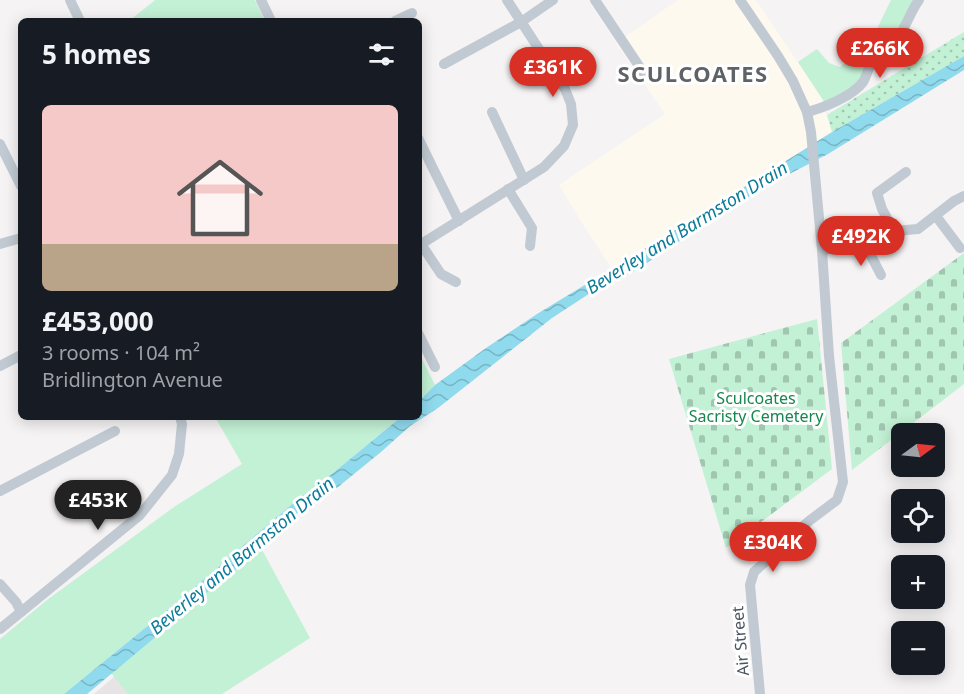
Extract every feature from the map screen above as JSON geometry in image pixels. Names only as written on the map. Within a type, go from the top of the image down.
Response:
[{"type":"street","points":[[70,0],[79,18]]},
{"type":"street","points":[[261,0],[270,18]]},
{"type":"street","points":[[422,244],[544,167],[564,146],[573,124],[572,104],[565,89],[507,0]]},
{"type":"street","points":[[444,64],[521,22],[553,0]]},
{"type":"street","points":[[595,0],[645,75]]},
{"type":"street","points":[[740,0],[794,81],[807,112],[816,172],[822,250],[866,246],[894,231],[918,229],[964,196]]},
{"type":"street","points":[[807,112],[827,106],[859,87],[865,79],[872,60],[898,38],[919,0]]},
{"type":"street","points":[[401,18],[412,13]]},
{"type":"street","points":[[492,112],[524,180]]},
{"type":"street","points":[[0,144],[18,180]]},
{"type":"street","points":[[422,146],[459,221]]},
{"type":"street","points":[[894,231],[882,209],[877,193],[906,172]]},
{"type":"street","points":[[508,189],[532,228],[530,246]]},
{"type":"street","points":[[936,216],[960,248]]},
{"type":"street","points":[[0,244],[18,239]]},
{"type":"street","points":[[866,246],[881,275]]},
{"type":"street","points":[[422,248],[441,274],[456,282]]},
{"type":"street","name":"Air Street","points":[[760,694],[750,585],[754,572],[809,521],[837,500],[843,482],[829,356],[822,250]]},
{"type":"street","points":[[422,341],[435,367]]},
{"type":"street","points":[[0,366],[18,357]]},
{"type":"street","points":[[0,629],[140,515],[172,476],[179,454],[181,420]]},
{"type":"street","points":[[0,491],[115,431]]},
{"type":"street","points":[[0,585],[16,602],[21,612]]},
{"type":"shaded area","points":[[678,0],[756,0],[821,97],[832,132],[612,269],[559,185],[665,114],[616,43]]},
{"type":"shaded area","points":[[115,676],[128,694],[94,694]]},
{"type":"green space","points":[[155,0],[255,0],[264,18],[133,18]]},
{"type":"green space","points":[[891,0],[916,0],[903,28],[866,76],[827,106],[798,62],[817,49],[829,63],[840,67],[875,33]]},
{"type":"green space","points":[[964,32],[964,56],[832,132],[827,115]]},
{"type":"green space","points":[[964,253],[964,384],[913,423],[891,423],[891,440],[852,470],[841,343]]},
{"type":"green space","name":"Sculcoates Sacristy Cemetery","points":[[817,319],[832,469],[726,548],[669,359]]},
{"type":"green space","points":[[422,359],[435,385],[422,398]]},
{"type":"green space","points":[[217,420],[397,420],[297,500],[64,694],[0,694],[0,639],[47,600],[174,507],[242,464]]},
{"type":"green space","points":[[261,548],[310,638],[222,694],[128,694],[111,673]]},
{"type":"water","name":"Beverley and Barmston Drain","points":[[964,56],[964,70],[828,154],[768,185],[633,272],[601,286],[552,318],[422,418],[422,398],[435,385],[486,348],[537,314],[832,132]]},
{"type":"water","name":"Beverley and Barmston Drain","points":[[397,420],[419,420],[322,500],[313,502],[310,508],[302,509],[252,557],[196,601],[87,694],[64,694],[297,500]]},
{"type":"district","name":"SCULCOATES","points":[[693,74]]}]
